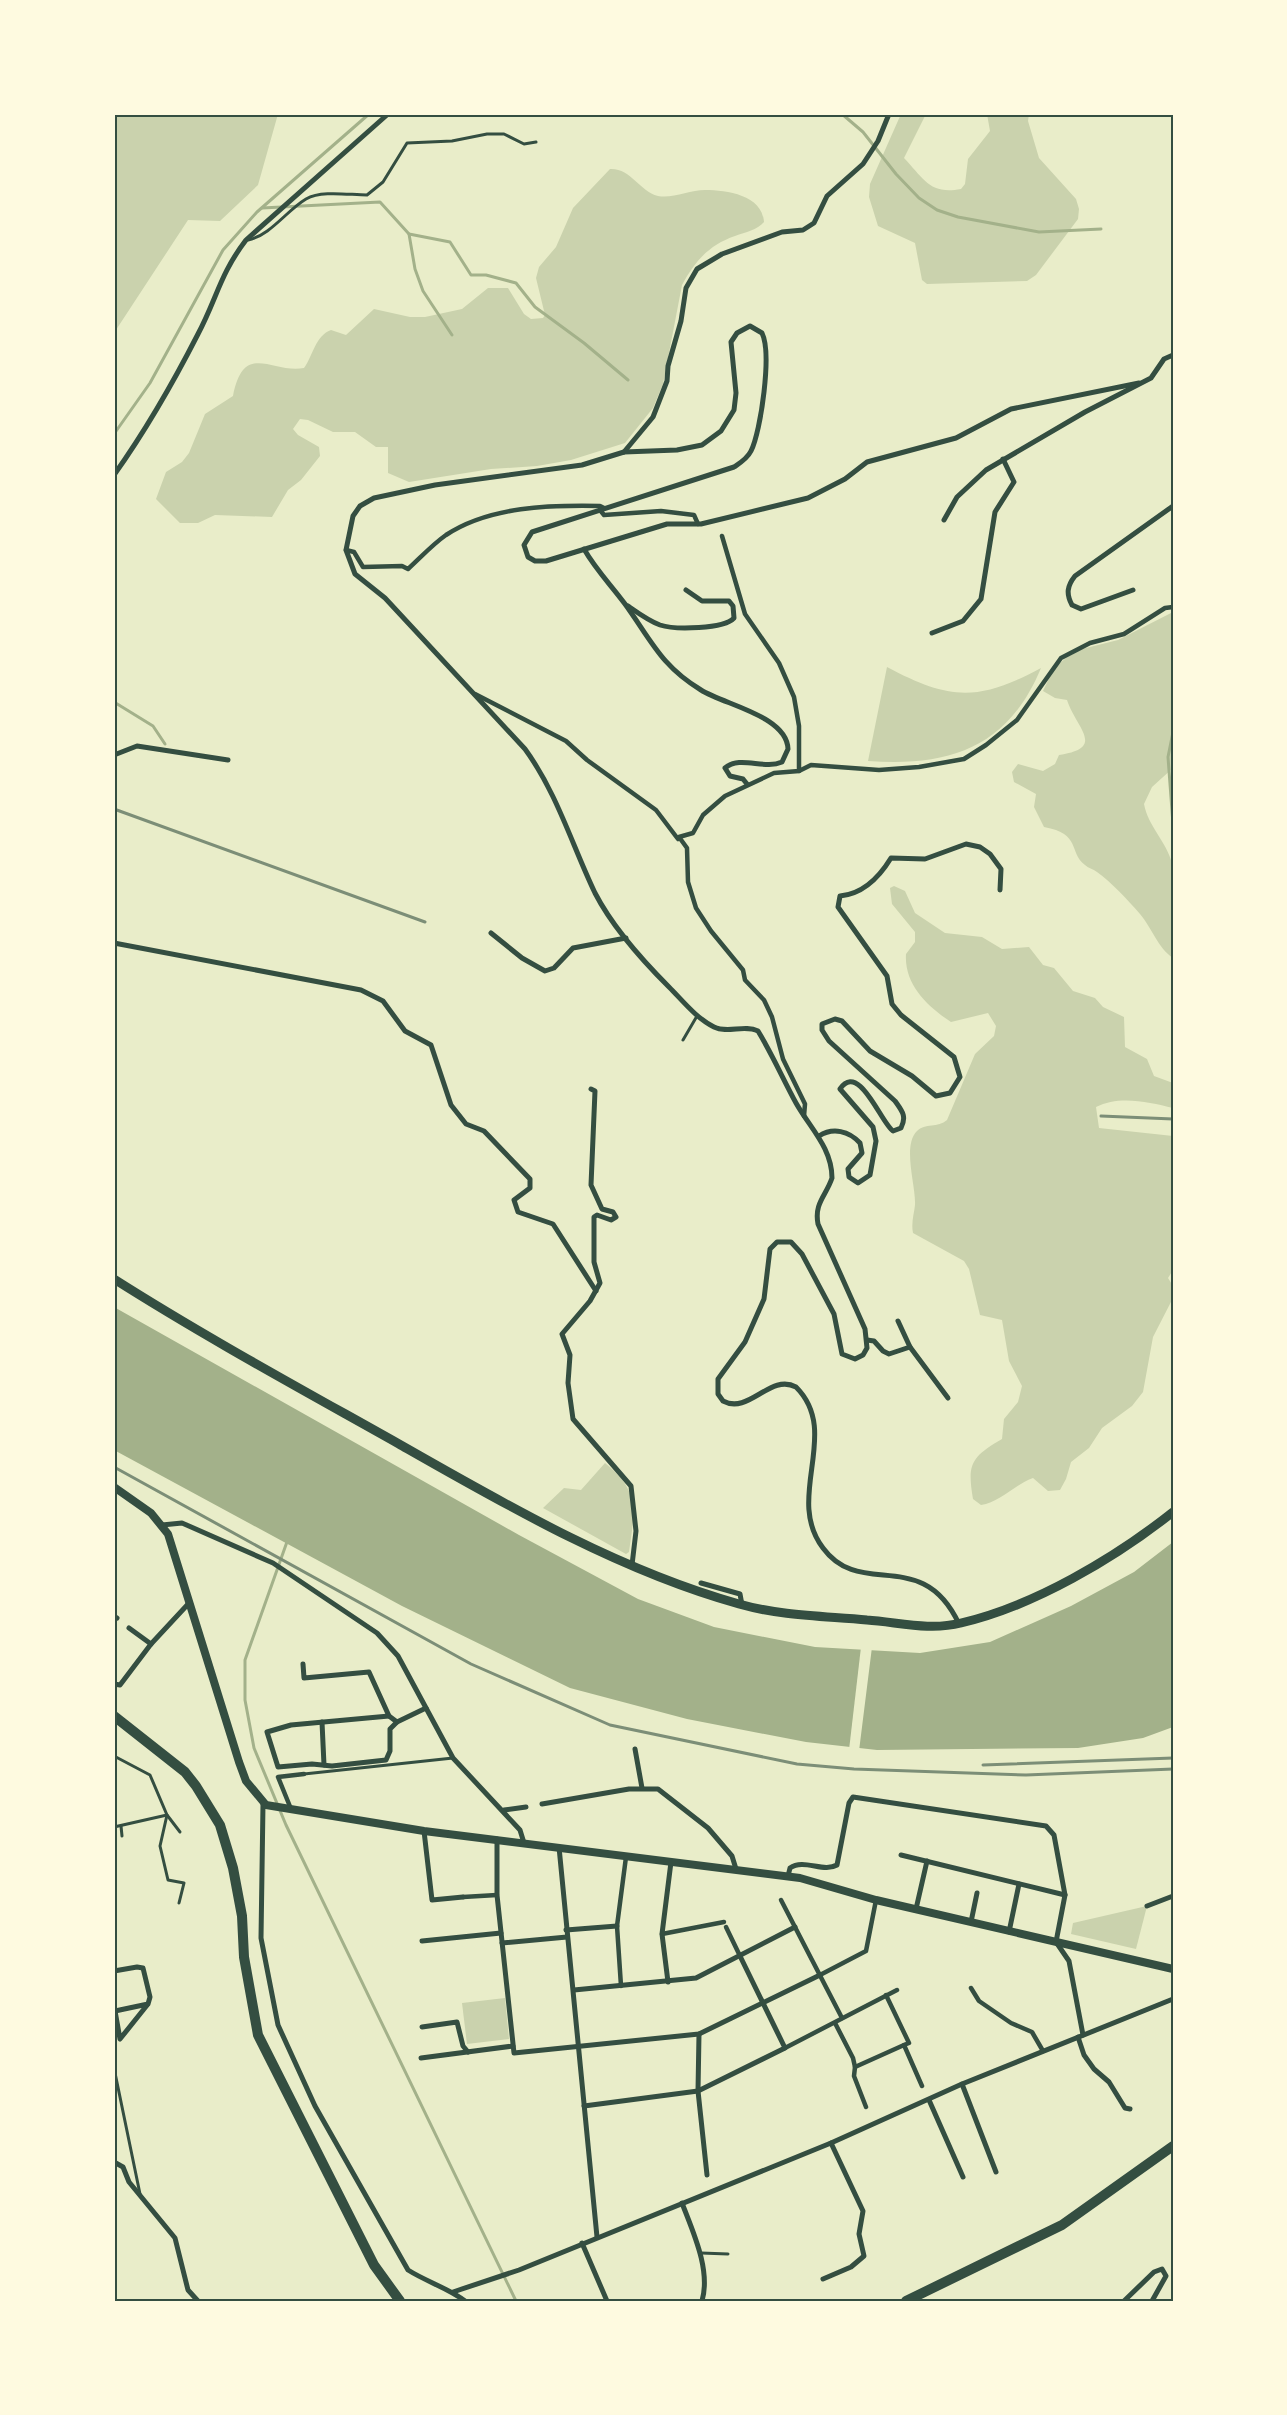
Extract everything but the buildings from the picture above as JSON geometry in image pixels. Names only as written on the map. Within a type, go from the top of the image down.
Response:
[{"type":"highway","points":[[114,1716],[184,1772],[196,1786],[220,1825],[233,1868],[242,1916],[244,1957],[252,2013],[258,2035],[374,2265],[400,2301]]},
{"type":"highway","points":[[906,2301],[1062,2225],[1173,2146]]},
{"type":"main road","points":[[114,1279],[191,1327],[468,1483],[632,1565],[686,1588],[742,1605],[821,1618],[870,1620],[900,1625],[959,1624],[1002,1610],[1094,1566],[1131,1543],[1173,1512]]},
{"type":"main road","points":[[114,1487],[151,1513],[162,1525],[172,1545],[246,1781],[266,1805],[424,1831],[788,1876],[876,1900],[1173,1969]]},
{"type":"street","points":[[114,475],[160,406],[200,331],[228,263],[246,240],[388,114]]},
{"type":"street","points":[[624,452],[653,417],[667,381],[668,366],[681,321],[686,288],[698,269],[722,254],[782,232],[803,231],[814,223],[826,196],[863,164],[878,141],[889,114]]},
{"type":"street","points":[[959,1624],[945,1598],[918,1580],[853,1570],[835,1560],[822,1548],[809,1519],[807,1502],[816,1436],[815,1423],[796,1387],[779,1384],[736,1404],[723,1401],[718,1394],[718,1379],[745,1342],[764,1299],[770,1249],[777,1242],[791,1242],[802,1254],[834,1314],[842,1354],[851,1358],[859,1357],[867,1348],[867,1340],[818,1224],[816,1214],[819,1201],[832,1178],[828,1154],[819,1136],[804,1116],[758,1031],[746,1027],[716,1028],[698,1016],[626,938],[596,894],[539,768],[525,749],[385,598],[355,574],[346,550],[353,516],[360,506],[374,498],[465,479],[582,465],[624,452],[677,450],[702,445],[713,438],[731,418],[736,403],[731,342],[737,333],[750,326],[762,333],[766,352],[758,424],[753,445],[745,459],[734,467],[532,532],[524,544],[528,557],[538,562],[667,524],[698,524],[808,498],[845,479],[867,462],[956,438],[1011,409],[1139,383]]},
{"type":"street","points":[[944,520],[957,497],[986,470],[1151,378],[1164,359],[1173,355]]},
{"type":"street","points":[[932,633],[963,621],[981,599],[985,586],[995,512],[1014,482],[1003,459]]},
{"type":"street","points":[[346,550],[354,552],[363,567],[402,566],[408,569],[446,535],[468,523],[499,514],[550,506],[600,506],[604,515],[661,511],[694,515],[698,524]]},
{"type":"street","points":[[1133,590],[1081,609],[1072,605],[1068,594],[1070,582],[1075,576],[1173,506]]},
{"type":"street","points":[[722,536],[744,614],[779,663],[794,697],[799,726],[799,771]]},
{"type":"street","points":[[584,549],[595,569],[624,603],[657,653],[675,674],[701,691],[753,713],[781,730],[788,749],[782,762],[764,766],[738,763],[725,768],[726,773],[730,776],[743,779],[747,783]]},
{"type":"street","points":[[624,603],[663,626],[723,624],[734,618],[733,606],[729,601],[702,601],[686,590]]},
{"type":"street","points":[[678,839],[693,833],[709,808],[747,783],[774,773],[799,771],[812,765],[854,770],[909,768],[964,759],[1017,720],[1041,688],[1055,664],[1068,652],[1090,643],[1124,634],[1165,608],[1173,607]]},
{"type":"street","points":[[474,693],[566,741],[587,760],[656,810],[687,848],[688,882],[696,908],[711,931],[743,970],[745,980],[764,1000],[772,1017],[783,1059],[805,1104],[804,1116]]},
{"type":"street","points":[[114,755],[137,746],[228,760]]},
{"type":"street","points":[[819,1136],[826,1131],[844,1132],[860,1143],[862,1153],[850,1166],[848,1173],[851,1180],[861,1182],[870,1175],[876,1141],[873,1127],[840,1089],[843,1084],[851,1082],[858,1084],[870,1095],[880,1117],[893,1131],[901,1128],[905,1120],[903,1112],[895,1101],[829,1041],[822,1030],[822,1024],[828,1021],[842,1021],[870,1051],[912,1076],[936,1096],[950,1094],[960,1077],[954,1057],[932,1037],[901,1015],[892,1004],[887,976],[838,907],[840,896],[865,888],[883,870],[891,858],[926,860],[966,844],[980,847],[990,854],[1001,869],[1000,890]]},
{"type":"street","points":[[491,933],[522,958],[545,971],[554,968],[573,948],[626,938]]},
{"type":"street","points":[[114,943],[361,990],[378,998],[391,1010],[405,1031],[431,1045],[451,1106],[466,1124],[484,1131],[530,1179],[530,1188],[514,1200],[518,1212],[553,1224],[596,1291]]},
{"type":"street","points":[[591,1089],[595,1091],[597,1109],[591,1185],[601,1207],[616,1217],[611,1220],[597,1215],[593,1219],[594,1262],[600,1284],[562,1334],[570,1355],[568,1383],[573,1419],[631,1486],[636,1531],[632,1565]]},
{"type":"street","points":[[898,1321],[910,1347],[948,1398]]},
{"type":"street","points":[[867,1340],[874,1341],[889,1354],[910,1347]]},
{"type":"street","points":[[162,1525],[182,1523],[273,1563],[377,1633],[398,1656],[453,1758],[504,1810],[520,1830],[524,1843]]},
{"type":"street","points":[[701,1583],[740,1594],[742,1605]]},
{"type":"street","points":[[114,1684],[120,1685],[151,1644],[191,1602]]},
{"type":"street","points":[[129,1628],[151,1644]]},
{"type":"street","points":[[303,1664],[304,1678],[369,1672],[389,1716],[397,1722]]},
{"type":"street","points":[[389,1716],[291,1725],[267,1732],[278,1767],[312,1764],[324,1766],[386,1760],[390,1751],[390,1729],[397,1722],[426,1708]]},
{"type":"street","points":[[322,1722],[324,1766]]},
{"type":"street","points":[[635,1749],[642,1788]]},
{"type":"street","points":[[292,1811],[278,1777],[304,1774]]},
{"type":"street","points":[[542,1804],[654,1788],[663,1792],[708,1828],[732,1856],[736,1869]]},
{"type":"street","points":[[788,1876],[790,1868],[795,1864],[832,1868],[837,1865],[849,1803],[853,1797],[1046,1827],[1054,1835],[1065,1895],[1056,1942],[1066,1953],[1072,1975],[1084,2055],[1094,2069],[1109,2082],[1125,2108],[1130,2109]]},
{"type":"street","points":[[266,1805],[261,1938],[275,2014],[287,2049],[315,2106],[408,2270],[431,2285],[453,2292],[465,2301]]},
{"type":"street","points":[[504,1810],[526,1807]]},
{"type":"street","points":[[424,1831],[432,1899],[497,1895]]},
{"type":"street","points":[[497,1839],[497,1895],[514,2053],[699,2034],[866,1951],[876,1900]]},
{"type":"street","points":[[559,1847],[597,2237]]},
{"type":"street","points":[[901,1855],[1065,1895]]},
{"type":"street","points":[[621,1986],[617,1926],[626,1857]]},
{"type":"street","points":[[916,1909],[927,1861]]},
{"type":"street","points":[[668,1982],[662,1934],[671,1862]]},
{"type":"street","points":[[1009,1932],[1019,1884]]},
{"type":"street","points":[[971,1922],[977,1893]]},
{"type":"street","points":[[1147,1906],[1173,1896]]},
{"type":"street","points":[[781,1900],[842,2018]]},
{"type":"street","points":[[662,1934],[725,1924],[785,2048]]},
{"type":"street","points":[[566,1930],[617,1926]]},
{"type":"street","points":[[574,1990],[696,1978],[795,1927]]},
{"type":"street","points":[[422,1941],[501,1933]]},
{"type":"street","points":[[502,1943],[567,1937]]},
{"type":"street","points":[[114,1971],[143,1968],[150,1997],[148,2004],[123,2039],[120,2039],[115,2011],[148,2004]]},
{"type":"street","points":[[971,1988],[979,2001],[1011,2023],[1032,2032],[1043,2050]]},
{"type":"street","points":[[584,2106],[698,2091],[897,1990]]},
{"type":"street","points":[[855,2067],[909,2043],[886,1995]]},
{"type":"street","points":[[453,2292],[494,2280],[682,2204],[831,2143],[1043,2050],[1173,1999]]},
{"type":"street","points":[[422,2027],[457,2022],[463,2046],[468,2052]]},
{"type":"street","points":[[835,2023],[855,2067],[854,2076],[866,2107]]},
{"type":"street","points":[[699,2034],[698,2091],[707,2175]]},
{"type":"street","points":[[904,2045],[922,2086]]},
{"type":"street","points":[[421,2058],[513,2046]]},
{"type":"street","points":[[962,2084],[996,2172]]},
{"type":"street","points":[[929,2100],[963,2177]]},
{"type":"street","points":[[823,2280],[851,2267],[864,2256],[859,2234],[864,2211],[831,2143]]},
{"type":"street","points":[[114,2162],[123,2167],[129,2182],[176,2238],[186,2284],[190,2295],[198,2301]]},
{"type":"street","points":[[682,2204],[701,2253],[704,2291],[702,2301]]},
{"type":"street","points":[[582,2243],[607,2301]]},
{"type":"street","points":[[1124,2301],[1154,2272],[1165,2270],[1166,2276],[1152,2301]]},
{"type":"lane","points":[[246,240],[260,236],[307,199],[316,195],[367,195],[383,182],[407,143],[452,141],[488,134],[504,134],[524,144],[536,142]]},
{"type":"lane","points":[[683,1040],[698,1016]]},
{"type":"lane","points":[[114,1756],[150,1775],[167,1815],[180,1832]]},
{"type":"lane","points":[[304,1774],[453,1758]]},
{"type":"lane","points":[[114,1827],[167,1815]]},
{"type":"lane","points":[[167,1815],[160,1846],[168,1880],[184,1883],[179,1903]]},
{"type":"lane","points":[[121,1826],[122,1836]]},
{"type":"lane","points":[[114,2068],[141,2195]]},
{"type":"lane","points":[[701,2253],[728,2254]]},
{"type":"shaded area","points":[[114,114],[278,114],[258,185],[220,221],[188,220],[114,333]]},
{"type":"shaded area","points":[[901,114],[926,114],[904,158],[928,184],[942,190],[950,190],[961,189],[965,184],[968,159],[990,131],[987,114],[1029,114],[1028,121],[1039,158],[1076,199],[1079,209],[1078,219],[1036,275],[1027,281],[927,284],[922,280],[915,243],[878,226],[869,197],[870,184]]},
{"type":"shaded area","points":[[610,169],[624,172],[645,190],[658,196],[705,190],[723,191],[742,196],[757,206],[764,222],[755,229],[710,249],[687,276],[682,285],[663,384],[653,408],[625,443],[571,460],[537,466],[491,469],[409,482],[388,473],[388,447],[376,447],[355,432],[333,432],[308,420],[300,419],[293,429],[298,435],[319,447],[320,456],[301,480],[288,490],[272,517],[215,515],[198,523],[180,523],[156,499],[166,472],[182,462],[189,453],[205,414],[233,396],[238,379],[244,369],[252,364],[261,363],[292,369],[304,368],[321,337],[331,330],[346,335],[374,309],[410,317],[425,317],[462,309],[488,288],[508,288],[524,314],[531,319],[543,318],[545,315],[536,278],[539,267],[556,247],[573,208]]},
{"type":"shaded area","points":[[1173,612],[1173,768],[1152,787],[1144,804],[1149,819],[1166,848],[1174,871],[1173,958],[1163,949],[1125,897],[1103,876],[1080,860],[1069,839],[1056,830],[1044,827],[1034,807],[1036,794],[1014,782],[1012,772],[1018,764],[1043,771],[1055,764],[1059,755],[1073,752],[1082,747],[1085,742],[1081,728],[1067,700],[1055,698],[1043,691],[1054,668],[1082,649],[1118,640]]},
{"type":"shaded area","points":[[887,667],[928,686],[964,693],[999,687],[1041,668],[1027,695],[1011,717],[993,734],[972,747],[950,755],[925,760],[868,761]]},
{"type":"shaded area","points":[[894,886],[905,891],[915,913],[945,933],[982,937],[1002,949],[1029,947],[1043,965],[1054,968],[1073,991],[1095,998],[1103,1007],[1124,1017],[1125,1047],[1147,1059],[1154,1076],[1173,1083],[1173,1108],[1124,1100],[1096,1107],[1099,1128],[1173,1136],[1173,1270],[1168,1278],[1173,1286],[1173,1298],[1153,1337],[1143,1392],[1132,1406],[1102,1428],[1089,1448],[1071,1462],[1060,1490],[1048,1491],[1033,1478],[988,1503],[981,1505],[973,1499],[971,1469],[984,1451],[1002,1439],[1004,1419],[1018,1402],[1022,1386],[1009,1361],[1002,1320],[980,1315],[969,1269],[964,1261],[913,1233],[915,1197],[910,1146],[917,1131],[947,1120],[975,1054],[994,1036],[996,1026],[988,1013],[951,1022],[919,994],[906,965],[906,954],[915,942],[915,932],[892,904],[890,888]]},
{"type":"shaded area","points":[[114,1307],[519,1535],[638,1599],[714,1627],[815,1647],[920,1653],[990,1642],[1071,1606],[1134,1572],[1173,1542],[1173,1727],[1143,1738],[1078,1748],[877,1750],[806,1742],[687,1719],[570,1688],[402,1606],[114,1450]]},
{"type":"shaded area","points":[[605,1463],[616,1473],[630,1492],[633,1513],[629,1552],[626,1554],[543,1508],[564,1488],[581,1490]]},
{"type":"shaded area","points":[[1147,1906],[1136,1949],[1071,1934],[1073,1923]]},
{"type":"shaded area","points":[[505,1998],[509,2039],[467,2044],[462,2003]]},
{"type":"pier","points":[[861,1647],[872,1647],[859,1751],[849,1750]]},
{"type":"waterway","points":[[114,434],[150,383],[223,250],[257,212],[369,114]]},
{"type":"waterway","points":[[842,114],[863,132],[896,174],[919,198],[937,210],[958,217],[1039,232],[1101,229]]},
{"type":"waterway","points":[[262,208],[380,202],[409,234],[450,242],[471,275],[486,275],[516,283],[535,307],[584,343],[628,380]]},
{"type":"waterway","points":[[409,234],[415,269],[423,291],[452,335]]},
{"type":"waterway","points":[[114,702],[153,726],[165,744]]},
{"type":"waterway","points":[[1173,732],[1168,757],[1173,824]]},
{"type":"waterway","points":[[288,1539],[245,1660],[245,1700],[254,1748],[286,1825],[516,2301]]},
{"type":"railway","points":[[114,809],[425,922]]},
{"type":"railway","points":[[1101,1116],[1173,1119]]},
{"type":"railway","points":[[114,1467],[471,1664],[610,1725],[797,1764],[854,1769],[1026,1775],[1173,1769]]},
{"type":"railway","points":[[983,1765],[1173,1758]]}]
